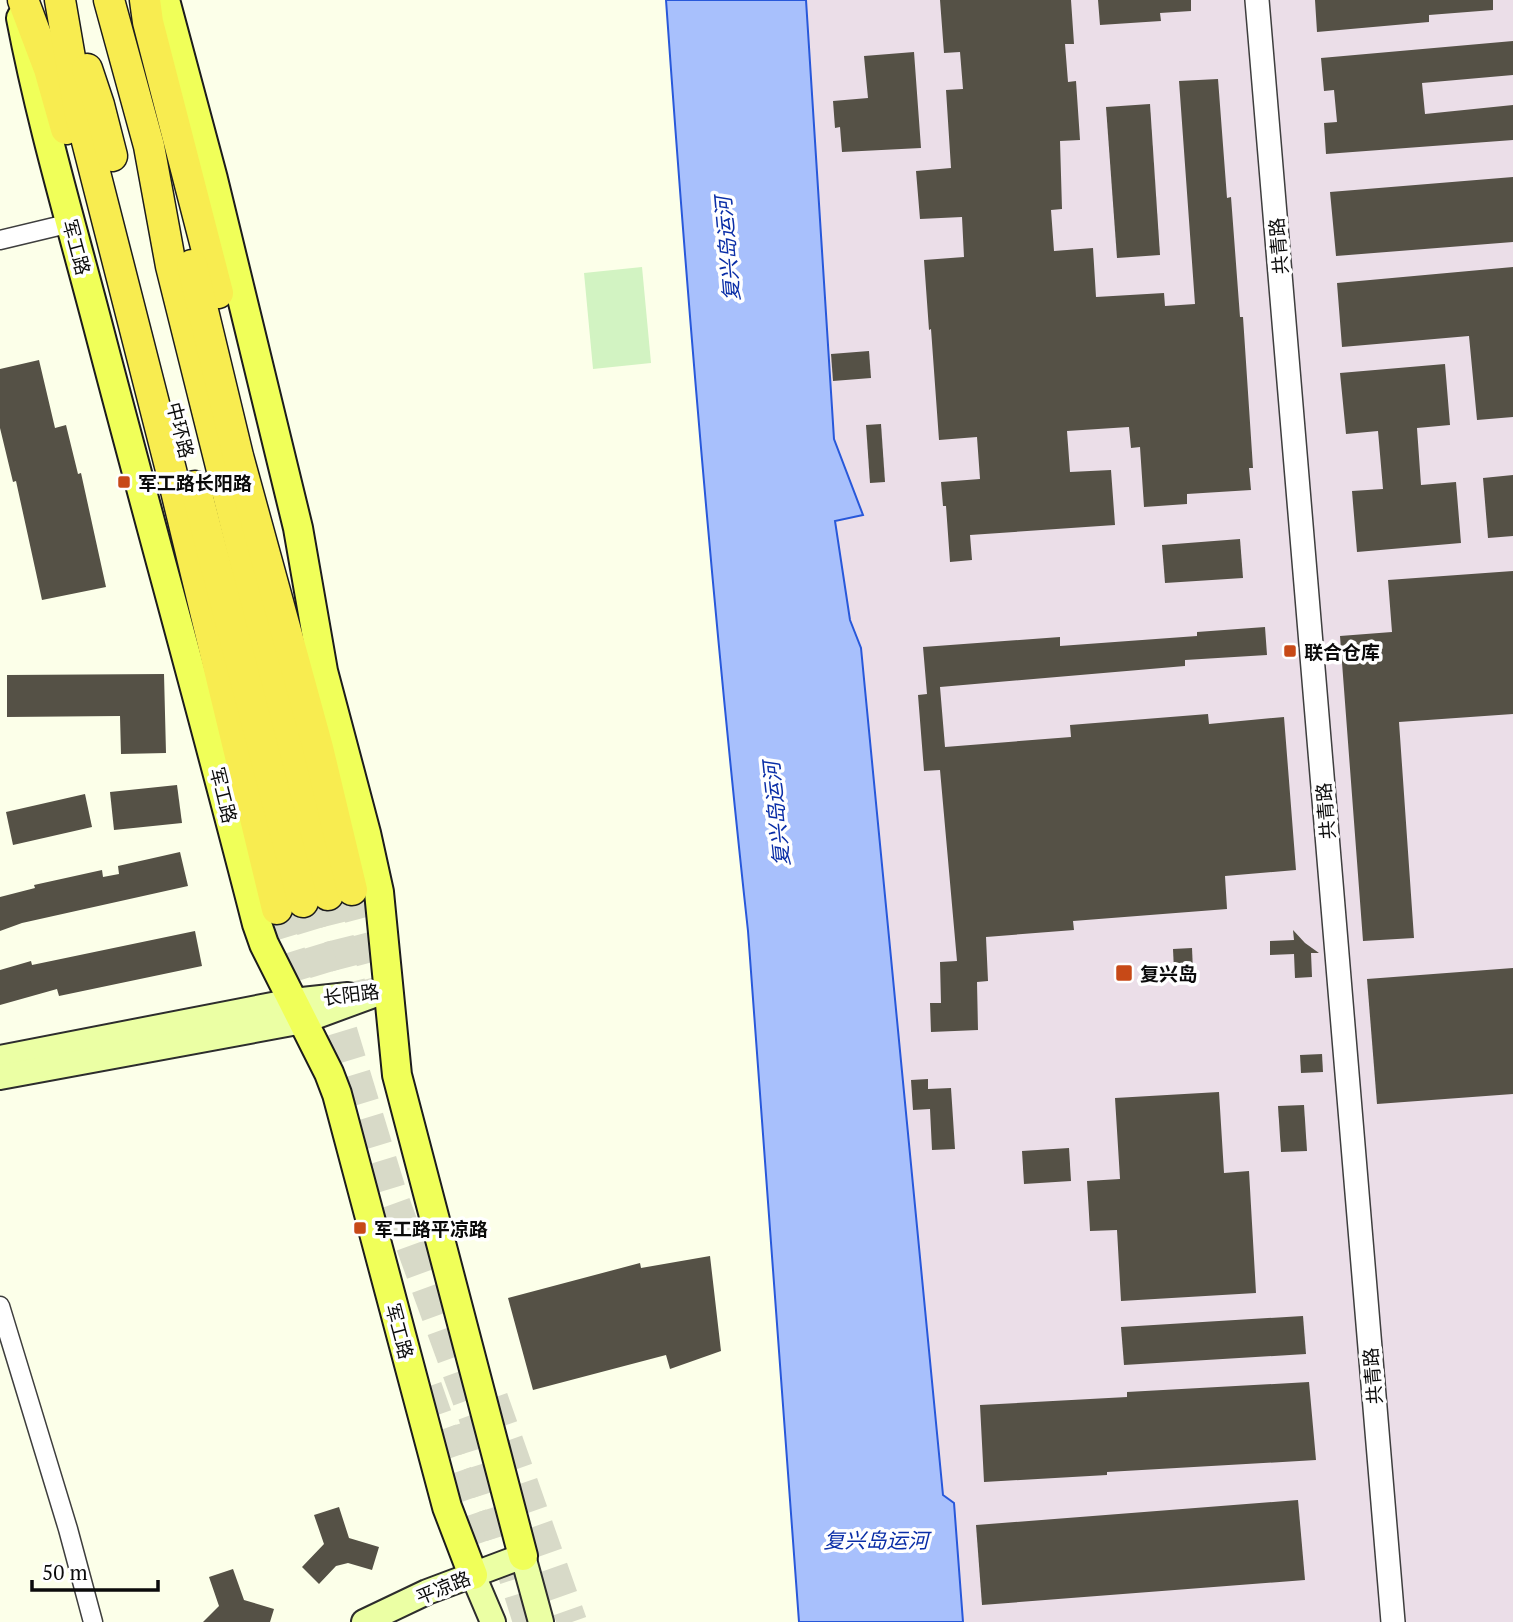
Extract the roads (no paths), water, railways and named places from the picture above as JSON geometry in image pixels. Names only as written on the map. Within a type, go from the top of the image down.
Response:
[{"type":"highway","points":[[23,0],[49,69],[107,272],[171,470],[315,899]]},
{"type":"highway","points":[[61,0],[79,110],[171,470]]},
{"type":"highway","name":"中环路","points":[[61,0],[99,105],[190,465],[315,899]]},
{"type":"highway","name":"中环路","points":[[109,0],[149,146],[171,266],[315,899]]},
{"type":"highway","points":[[145,0],[148,22],[227,330],[254,455],[275,586]]},
{"type":"highway","points":[[149,146],[191,263],[238,456],[318,748],[315,899]]},
{"type":"main road","name":"军工路","points":[[17,0],[35,91],[195,682],[257,924],[337,1094],[447,1507],[473,1575]]},
{"type":"main road","points":[[165,0],[213,179],[298,528],[323,671],[366,832],[379,892],[397,1074],[541,1622]]},
{"type":"main road","name":"长阳路","points":[[0,1077],[390,989]]},
{"type":"main road","name":"长阳路","points":[[0,1058],[298,1011]]},
{"type":"main road","name":"平凉路","points":[[364,1622],[427,1592],[523,1556]]},
{"type":"main road","points":[[473,1575],[493,1622]]},
{"type":"street","name":"共青路","points":[[1257,0],[1393,1622]]},
{"type":"street","points":[[0,240],[71,223]]},
{"type":"street","points":[[0,1306],[68,1529],[93,1622]]},
{"type":"water","name":"复兴岛运河","points":[[666,0],[806,0],[834,439],[863,515],[835,521],[850,620],[861,648],[943,1495],[954,1503],[963,1622],[799,1622],[748,931],[702,466]]},
{"type":"tunnel","points":[[352,890],[383,1006]]},
{"type":"tunnel","points":[[328,895],[360,1022]]},
{"type":"tunnel","points":[[303,902],[392,1194],[482,1440]]},
{"type":"tunnel","points":[[277,909],[312,1023]]},
{"type":"tunnel","points":[[427,1387],[495,1581]]},
{"type":"tunnel","points":[[493,1398],[572,1622]]},
{"type":"tunnel","points":[[465,1422],[528,1622]]},
{"type":"place","name":"军工路长阳路","points":[[124,482]]},
{"type":"place","name":"联合仓库","points":[[1290,651]]},
{"type":"place","name":"复兴岛","points":[[1124,973]]},
{"type":"place","name":"军工路平凉路","points":[[360,1228]]}]
